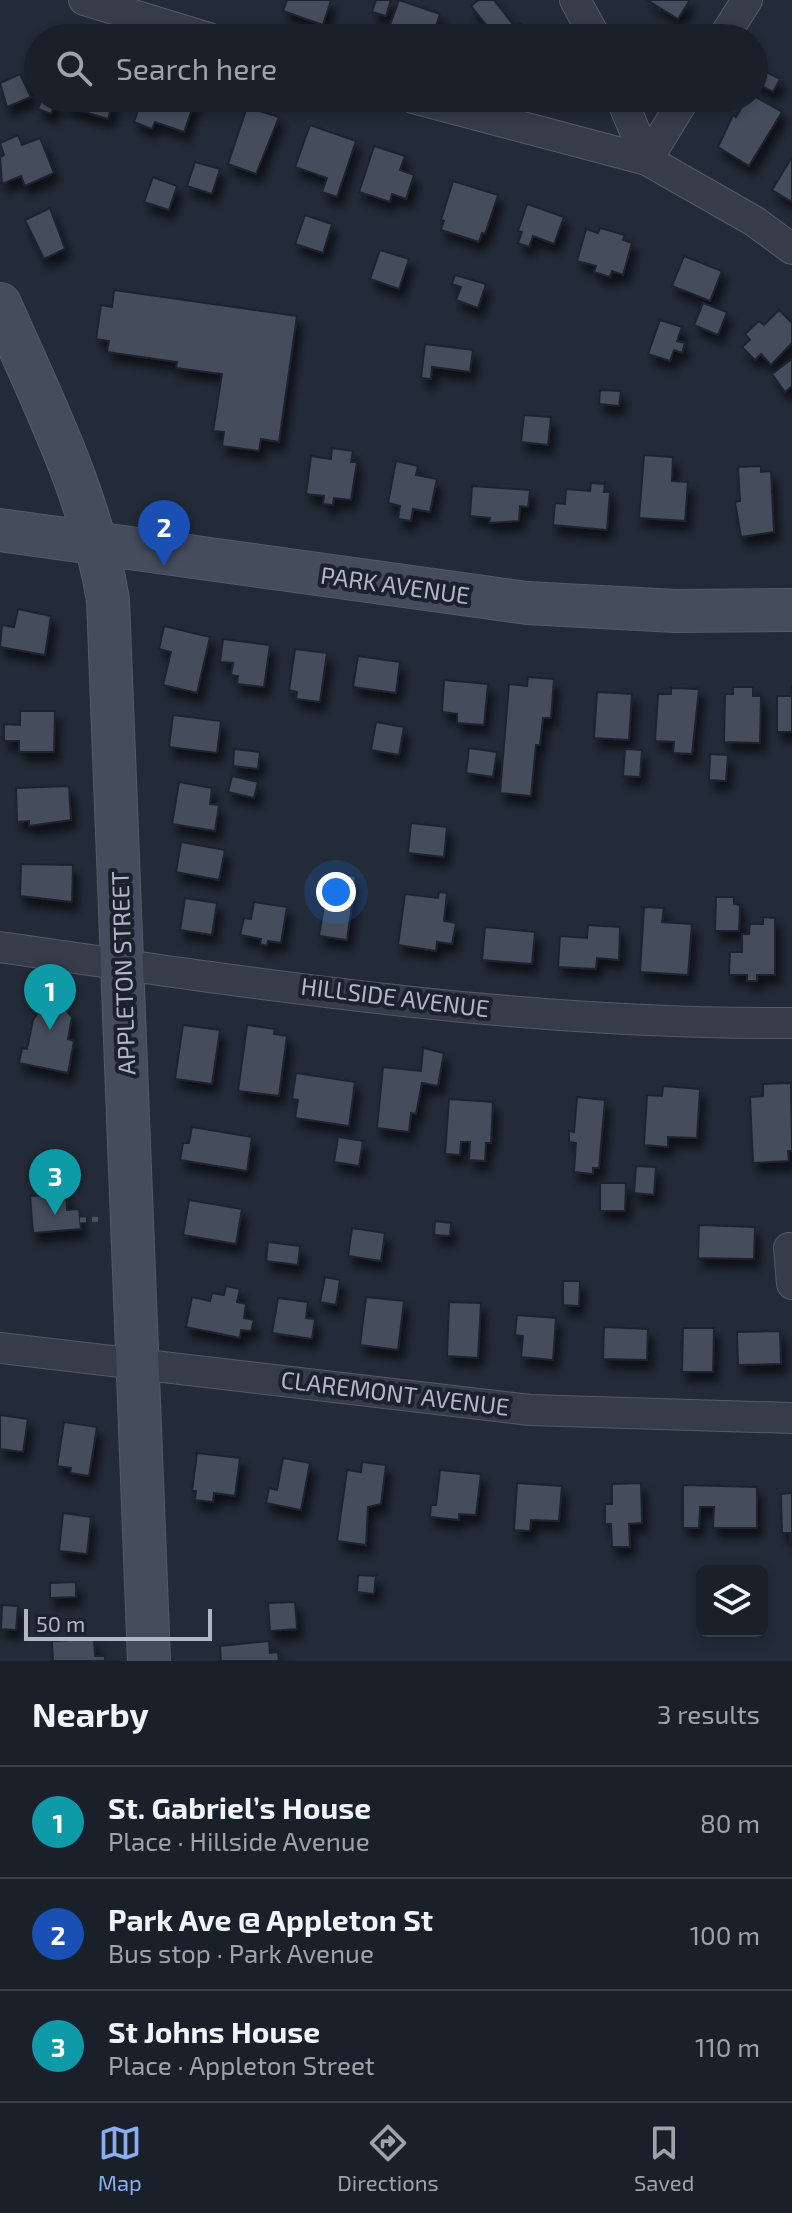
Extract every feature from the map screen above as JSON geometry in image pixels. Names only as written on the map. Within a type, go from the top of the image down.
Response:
[{"type":"street","points":[[84,0],[163,24]]},
{"type":"street","points":[[575,0],[588,24]]},
{"type":"street","points":[[732,24],[747,0]]},
{"type":"street","points":[[466,112],[647,160],[754,221],[792,249]]},
{"type":"street","points":[[627,112],[647,160]]},
{"type":"street","points":[[647,160],[676,112]]},
{"type":"street","name":"APPLETON STREET","points":[[0,304],[59,439],[97,543],[108,600],[113,658],[149,1661]]},
{"type":"street","name":"PARK AVENUE","points":[[0,530],[527,603],[675,611],[792,610]]},
{"type":"street","name":"HILLSIDE AVENUE","points":[[0,947],[123,965],[541,1015],[792,1023]]},
{"type":"street","points":[[789,1248],[792,1284]]},
{"type":"street","name":"CLAREMONT AVENUE","points":[[0,1348],[530,1410],[792,1418]]},
{"type":"path","points":[[80,1220],[107,1219]]},
{"type":"building","points":[[287,0],[331,0],[323,24],[283,11]]},
{"type":"building","points":[[376,0],[391,0],[386,16],[372,12]]},
{"type":"building","points":[[399,0],[440,14],[437,24],[390,24]]},
{"type":"building","points":[[478,0],[494,0],[513,24],[485,24],[471,6]]},
{"type":"building","points":[[647,0],[690,0],[678,19]]},
{"type":"building","points":[[768,73],[780,79],[773,92],[768,89]]},
{"type":"building","points":[[20,74],[24,82],[24,100],[7,107],[0,83]]},
{"type":"building","points":[[768,104],[782,112],[749,166],[718,147],[733,115],[736,117],[739,112],[768,112]]},
{"type":"building","points":[[84,112],[110,112],[108,119]]},
{"type":"building","points":[[137,112],[191,112],[184,132],[155,122],[152,129],[134,122]]},
{"type":"building","points":[[245,112],[263,112],[279,117],[256,174],[228,164]]},
{"type":"building","points":[[310,125],[356,141],[337,197],[322,192],[327,178],[295,167]]},
{"type":"building","points":[[18,135],[22,145],[40,138],[54,173],[25,186],[21,176],[2,184],[0,157],[4,155],[0,143]]},
{"type":"building","points":[[374,146],[405,156],[400,170],[414,175],[406,199],[392,194],[390,202],[359,192]]},
{"type":"building","points":[[792,157],[792,202],[772,190]]},
{"type":"building","points":[[195,162],[220,169],[212,194],[187,186]]},
{"type":"building","points":[[153,177],[177,186],[169,210],[144,202]]},
{"type":"building","points":[[453,181],[498,195],[485,234],[482,233],[479,242],[441,230]]},
{"type":"building","points":[[527,204],[564,217],[554,244],[533,236],[529,247],[518,243],[522,232],[518,231]]},
{"type":"building","points":[[50,208],[65,249],[44,259],[25,220]]},
{"type":"building","points":[[305,215],[332,224],[323,253],[295,244]]},
{"type":"building","points":[[600,228],[625,235],[623,240],[632,243],[623,275],[612,271],[610,277],[594,272],[596,266],[577,261],[586,229],[598,233]]},
{"type":"building","points":[[380,250],[409,259],[399,289],[370,279]]},
{"type":"building","points":[[684,256],[722,271],[710,301],[672,286]]},
{"type":"building","points":[[455,275],[486,284],[478,308],[456,300],[461,287],[452,284]]},
{"type":"building","points":[[114,290],[297,316],[279,442],[261,439],[259,451],[222,446],[224,432],[213,431],[222,374],[176,368],[177,362],[107,352],[109,341],[96,339],[101,305],[112,307]]},
{"type":"building","points":[[703,303],[727,312],[718,335],[694,325]]},
{"type":"building","points":[[779,310],[792,323],[792,343],[771,365],[761,354],[755,360],[742,347],[750,340],[745,334],[759,321],[764,325]]},
{"type":"building","points":[[660,320],[682,327],[677,341],[685,343],[682,353],[674,350],[670,361],[648,354]]},
{"type":"building","points":[[425,344],[473,350],[470,372],[432,367],[431,379],[421,378]]},
{"type":"building","points":[[792,359],[792,386],[785,392],[772,374]]},
{"type":"building","points":[[600,390],[621,391],[619,406],[599,404]]},
{"type":"building","points":[[524,415],[551,417],[548,445],[521,442]]},
{"type":"building","points":[[332,448],[353,451],[351,462],[357,462],[351,500],[334,498],[333,505],[323,504],[324,496],[306,494],[311,456],[331,459]]},
{"type":"building","points":[[644,455],[673,457],[672,481],[688,482],[685,521],[639,518]]},
{"type":"building","points":[[396,461],[418,466],[416,475],[437,479],[430,512],[413,509],[411,521],[398,519],[400,506],[388,503]]},
{"type":"building","points":[[761,466],[761,472],[771,471],[774,532],[741,537],[735,502],[740,501],[738,467]]},
{"type":"building","points":[[591,483],[605,484],[604,492],[610,492],[607,530],[553,525],[555,503],[565,504],[566,489],[590,491]]},
{"type":"building","points":[[472,486],[530,490],[528,507],[520,506],[519,521],[489,523],[490,518],[470,516]]},
{"type":"building","points":[[18,609],[51,616],[45,655],[0,647],[2,625],[14,627]]},
{"type":"building","points":[[164,626],[210,637],[197,693],[163,685],[171,652],[159,649]]},
{"type":"building","points":[[223,639],[270,645],[264,687],[237,684],[238,676],[231,675],[233,663],[220,662]]},
{"type":"building","points":[[295,649],[327,653],[320,702],[296,699],[297,692],[289,690]]},
{"type":"building","points":[[358,656],[400,662],[396,693],[353,687]]},
{"type":"building","points":[[528,677],[554,679],[551,718],[543,718],[540,745],[536,745],[531,796],[500,793],[509,684],[527,686]]},
{"type":"building","points":[[444,680],[488,684],[484,725],[457,723],[457,714],[442,712]]},
{"type":"building","points":[[791,686],[792,732],[777,732],[777,696],[791,696]]},
{"type":"building","points":[[733,687],[753,687],[753,696],[761,696],[760,743],[724,742],[725,694],[733,694]]},
{"type":"building","points":[[671,688],[699,689],[692,754],[673,753],[674,742],[655,741],[658,694],[671,694]]},
{"type":"building","points":[[597,692],[632,694],[629,740],[594,738]]},
{"type":"building","points":[[20,711],[55,711],[54,752],[19,752],[19,741],[4,741],[4,724],[20,725]]},
{"type":"building","points":[[173,715],[221,721],[217,753],[169,747]]},
{"type":"building","points":[[376,722],[404,727],[399,755],[371,750]]},
{"type":"building","points":[[469,748],[497,752],[493,777],[466,773]]},
{"type":"building","points":[[234,749],[260,752],[258,769],[233,766]]},
{"type":"building","points":[[625,749],[642,750],[640,777],[623,776]]},
{"type":"building","points":[[710,754],[728,755],[726,781],[709,780]]},
{"type":"building","points":[[232,776],[258,782],[254,798],[228,792]]},
{"type":"building","points":[[179,782],[212,788],[210,804],[219,805],[215,831],[172,824]]},
{"type":"building","points":[[69,786],[71,820],[29,826],[29,821],[17,822],[16,788]]},
{"type":"building","points":[[411,823],[447,827],[444,857],[408,853]]},
{"type":"building","points":[[181,842],[225,850],[219,880],[176,872]]},
{"type":"building","points":[[21,864],[73,865],[72,902],[20,896]]},
{"type":"building","points":[[336,873],[356,876],[347,940],[319,936],[325,899],[333,900]]},
{"type":"building","points":[[439,892],[447,893],[444,921],[456,923],[452,944],[437,942],[436,951],[398,945],[405,894],[438,898]]},
{"type":"building","points":[[716,897],[734,897],[734,904],[740,905],[739,931],[715,931]]},
{"type":"building","points":[[185,898],[217,903],[212,935],[180,930]]},
{"type":"building","points":[[254,902],[287,907],[281,943],[268,941],[267,946],[260,944],[261,939],[240,935],[244,918],[251,919]]},
{"type":"building","points":[[644,907],[664,908],[662,922],[692,924],[688,975],[640,972]]},
{"type":"building","points":[[763,917],[775,918],[775,975],[757,975],[757,981],[747,981],[747,975],[729,975],[730,952],[742,952],[742,934],[749,934],[750,924],[763,924]]},
{"type":"building","points":[[588,925],[620,927],[619,960],[597,958],[596,969],[558,967],[560,936],[587,938]]},
{"type":"building","points":[[485,927],[535,932],[532,964],[482,960]]},
{"type":"building","points":[[44,1003],[63,1007],[72,1017],[68,1039],[74,1041],[68,1073],[19,1063],[22,1048],[27,1049],[33,1020]]},
{"type":"building","points":[[183,1025],[220,1030],[212,1084],[175,1079]]},
{"type":"building","points":[[247,1025],[275,1029],[274,1034],[287,1036],[279,1096],[238,1091]]},
{"type":"building","points":[[423,1048],[444,1053],[438,1086],[422,1083],[416,1114],[411,1113],[409,1132],[377,1128],[383,1067],[421,1071]]},
{"type":"building","points":[[296,1073],[355,1082],[349,1126],[295,1118],[298,1100],[292,1099]]},
{"type":"building","points":[[791,1083],[792,1151],[788,1151],[789,1161],[753,1163],[750,1097],[763,1096],[763,1084]]},
{"type":"building","points":[[663,1086],[700,1089],[697,1138],[668,1137],[668,1147],[644,1145],[647,1095],[662,1096]]},
{"type":"building","points":[[577,1097],[605,1100],[599,1168],[593,1168],[593,1174],[574,1172],[576,1143],[569,1142],[569,1131],[574,1132]]},
{"type":"building","points":[[449,1099],[493,1102],[491,1143],[486,1143],[485,1161],[469,1160],[470,1142],[461,1142],[460,1155],[445,1154]]},
{"type":"building","points":[[192,1127],[252,1137],[247,1171],[180,1160],[183,1143],[189,1143]]},
{"type":"building","points":[[338,1137],[363,1141],[359,1166],[334,1162]]},
{"type":"building","points":[[636,1166],[656,1167],[654,1195],[634,1193]]},
{"type":"building","points":[[600,1183],[626,1183],[625,1211],[600,1211]]},
{"type":"building","points":[[66,1194],[67,1210],[79,1209],[81,1229],[33,1233],[30,1196]]},
{"type":"building","points":[[189,1200],[242,1209],[236,1244],[183,1235]]},
{"type":"building","points":[[435,1221],[451,1223],[450,1236],[434,1235]]},
{"type":"building","points":[[699,1225],[755,1227],[754,1259],[698,1258]]},
{"type":"building","points":[[352,1228],[385,1233],[381,1261],[348,1256]]},
{"type":"building","points":[[268,1242],[300,1246],[298,1265],[266,1261]]},
{"type":"building","points":[[325,1277],[340,1280],[336,1305],[320,1302]]},
{"type":"building","points":[[563,1281],[580,1281],[579,1306],[563,1305]]},
{"type":"building","points":[[226,1286],[240,1289],[237,1302],[246,1304],[244,1318],[254,1320],[251,1331],[241,1330],[240,1338],[186,1327],[192,1297],[210,1301],[212,1293],[224,1295]]},
{"type":"building","points":[[366,1297],[404,1301],[398,1350],[360,1345]]},
{"type":"building","points":[[278,1298],[308,1302],[306,1318],[315,1319],[312,1339],[272,1333]]},
{"type":"building","points":[[449,1302],[481,1303],[478,1358],[447,1356]]},
{"type":"building","points":[[517,1315],[556,1318],[553,1360],[521,1357],[523,1336],[515,1335]]},
{"type":"building","points":[[604,1327],[648,1329],[647,1360],[603,1359]]},
{"type":"building","points":[[683,1328],[714,1328],[713,1372],[682,1372]]},
{"type":"building","points":[[780,1331],[781,1364],[738,1365],[737,1332]]},
{"type":"building","points":[[0,1415],[28,1419],[23,1452],[0,1449]]},
{"type":"building","points":[[64,1422],[97,1427],[89,1476],[70,1473],[71,1468],[57,1466]]},
{"type":"building","points":[[197,1453],[240,1458],[235,1496],[214,1493],[213,1502],[195,1500],[196,1491],[192,1491]]},
{"type":"building","points":[[283,1458],[310,1463],[301,1510],[266,1503],[269,1488],[277,1490]]},
{"type":"building","points":[[362,1462],[386,1465],[381,1504],[368,1507],[366,1545],[337,1541],[347,1470],[361,1472]]},
{"type":"building","points":[[440,1470],[481,1474],[476,1515],[459,1514],[459,1520],[430,1517],[431,1505],[436,1505]]},
{"type":"building","points":[[517,1483],[562,1486],[559,1521],[531,1520],[530,1531],[514,1530]]},
{"type":"building","points":[[641,1483],[642,1523],[629,1524],[630,1547],[612,1547],[611,1524],[605,1524],[605,1504],[612,1504],[612,1484]]},
{"type":"building","points":[[683,1485],[757,1487],[757,1528],[713,1528],[714,1507],[700,1507],[699,1528],[683,1528]]},
{"type":"building","points":[[792,1493],[790,1543],[790,1533],[782,1533],[781,1494]]},
{"type":"building","points":[[63,1513],[91,1517],[87,1554],[59,1551]]},
{"type":"building","points":[[358,1575],[376,1576],[374,1594],[357,1592]]},
{"type":"building","points":[[76,1582],[76,1597],[50,1598],[50,1583]]},
{"type":"building","points":[[295,1602],[297,1629],[270,1631],[268,1603]]},
{"type":"building","points":[[2,1605],[18,1606],[16,1630],[1,1629]]},
{"type":"building","points":[[94,1639],[95,1656],[105,1656],[105,1661],[53,1661],[52,1641]]},
{"type":"building","points":[[269,1641],[270,1653],[278,1652],[279,1661],[221,1661],[220,1646]]},
{"type":"place","name":"Park Ave @ Appleton St","points":[[164,566]]},
{"type":"place","name":"St. Gabriel’s House","points":[[50,1030]]},
{"type":"place","name":"St Johns House","points":[[55,1215]]}]
